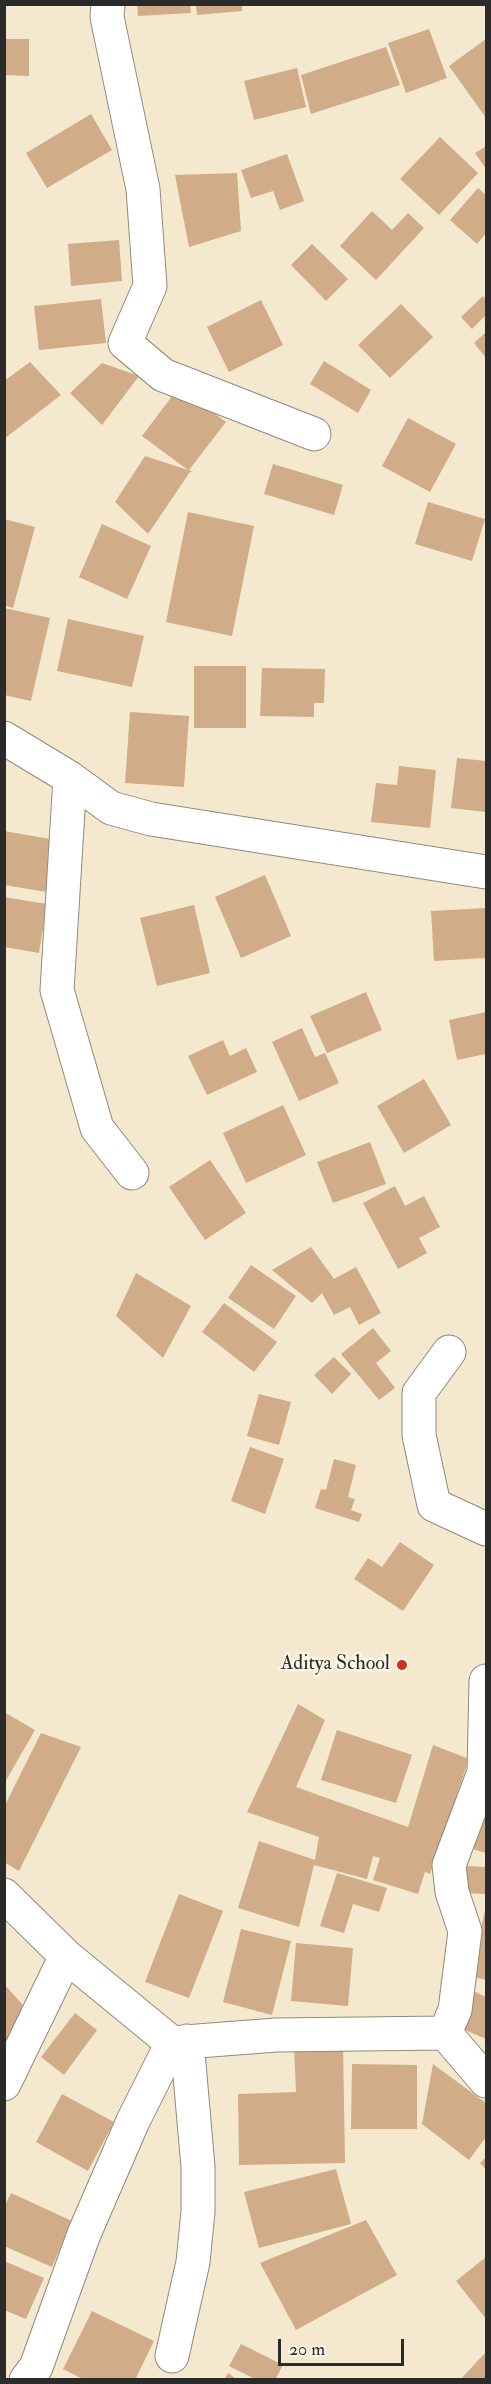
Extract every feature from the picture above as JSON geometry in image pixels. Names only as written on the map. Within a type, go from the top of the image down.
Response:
[{"type":"street","points":[[108,4],[107,17],[143,189],[150,286],[125,343],[163,375],[314,434]]},
{"type":"street","points":[[4,738],[70,778],[111,808],[151,819],[486,872]]},
{"type":"street","points":[[70,778],[57,990],[97,1128],[132,1173]]},
{"type":"street","points":[[449,1352],[419,1393],[419,1435],[435,1505],[486,1529]]},
{"type":"street","points":[[445,2033],[455,2010],[465,1931],[452,1892],[449,1865],[484,1772],[486,1682]]},
{"type":"street","points":[[4,1895],[66,1956],[180,2042],[276,2035],[445,2033]]},
{"type":"street","points":[[4,2084],[66,1956]]},
{"type":"street","points":[[445,2033],[486,2081]]},
{"type":"street","points":[[172,2356],[193,2262],[198,2212],[198,2167],[180,2042]]},
{"type":"street","points":[[26,2379],[36,2367],[84,2234],[133,2121],[180,2042]]},
{"type":"building","points":[[137,4],[190,4],[191,13],[138,16]]},
{"type":"building","points":[[196,4],[242,4],[242,11],[197,15]]},
{"type":"building","points":[[429,29],[447,78],[406,93],[388,43]]},
{"type":"building","points":[[4,39],[29,39],[29,76],[4,75]]},
{"type":"building","points":[[486,39],[486,118],[449,66]]},
{"type":"building","points":[[386,47],[400,85],[311,114],[301,75]]},
{"type":"building","points":[[297,68],[306,107],[254,120],[244,81]]},
{"type":"building","points":[[91,114],[112,150],[47,188],[26,153]]},
{"type":"building","points":[[440,137],[478,173],[439,215],[400,179]]},
{"type":"building","points":[[486,146],[486,169],[475,153]]},
{"type":"building","points":[[287,154],[304,201],[280,210],[273,191],[251,198],[241,170]]},
{"type":"building","points":[[237,173],[241,231],[189,247],[175,175]]},
{"type":"building","points":[[478,188],[486,195],[486,233],[477,244],[450,220]]},
{"type":"building","points":[[372,211],[392,230],[408,213],[424,228],[376,280],[340,246]]},
{"type":"building","points":[[119,240],[122,281],[71,286],[68,244]]},
{"type":"building","points":[[312,244],[348,279],[326,301],[291,265]]},
{"type":"building","points":[[483,296],[486,300],[486,315],[472,329],[461,317]]},
{"type":"building","points":[[101,299],[106,343],[39,350],[34,306]]},
{"type":"building","points":[[261,300],[283,345],[229,372],[207,327]]},
{"type":"building","points":[[401,304],[433,337],[390,378],[358,345]]},
{"type":"building","points":[[486,332],[486,358],[474,343]]},
{"type":"building","points":[[324,361],[371,390],[358,413],[310,384]]},
{"type":"building","points":[[30,362],[61,395],[4,439],[4,381]]},
{"type":"building","points":[[102,363],[139,376],[102,425],[70,393]]},
{"type":"building","points":[[179,387],[226,422],[189,470],[193,472],[190,472],[148,534],[115,502],[145,456],[188,470],[142,436]]},
{"type":"building","points":[[408,418],[456,444],[430,492],[382,466]]},
{"type":"building","points":[[273,464],[343,485],[334,515],[264,494]]},
{"type":"building","points":[[428,502],[485,519],[472,561],[415,544]]},
{"type":"building","points":[[188,512],[254,526],[232,636],[166,622]]},
{"type":"building","points":[[4,519],[35,527],[13,608],[4,605]]},
{"type":"building","points":[[102,524],[151,546],[127,599],[79,577]]},
{"type":"building","points":[[4,608],[50,618],[31,701],[4,695]]},
{"type":"building","points":[[68,619],[144,636],[132,687],[57,671]]},
{"type":"building","points":[[194,666],[246,666],[246,728],[194,728]]},
{"type":"building","points":[[262,668],[325,669],[324,703],[314,703],[314,717],[260,716]]},
{"type":"building","points":[[130,712],[189,716],[184,787],[125,783]]},
{"type":"building","points":[[457,758],[486,761],[486,812],[451,808]]},
{"type":"building","points":[[399,766],[436,770],[430,828],[371,822],[376,783],[397,785]]},
{"type":"building","points":[[4,831],[56,840],[47,892],[4,885]]},
{"type":"building","points":[[265,875],[291,936],[241,958],[215,897]]},
{"type":"building","points":[[4,897],[47,904],[39,953],[4,947]]},
{"type":"building","points":[[194,905],[210,973],[157,986],[140,918]]},
{"type":"building","points":[[486,908],[486,958],[434,961],[431,911]]},
{"type":"building","points":[[366,992],[382,1030],[327,1053],[310,1016]]},
{"type":"building","points":[[486,1012],[486,1054],[457,1060],[449,1020]]},
{"type":"building","points":[[302,1028],[315,1057],[325,1053],[339,1083],[299,1101],[272,1042]]},
{"type":"building","points":[[223,1040],[230,1056],[246,1048],[257,1072],[207,1095],[188,1056]]},
{"type":"building","points":[[424,1079],[451,1125],[404,1153],[377,1106]]},
{"type":"building","points":[[283,1105],[306,1155],[246,1183],[223,1133]]},
{"type":"building","points":[[370,1142],[386,1184],[333,1203],[317,1162]]},
{"type":"building","points":[[210,1160],[246,1213],[205,1240],[169,1187]]},
{"type":"building","points":[[395,1186],[405,1206],[424,1196],[440,1227],[419,1238],[427,1253],[398,1269],[363,1203]]},
{"type":"building","points":[[311,1247],[334,1279],[356,1267],[381,1313],[359,1325],[350,1307],[334,1315],[322,1293],[312,1303],[272,1270]]},
{"type":"building","points":[[251,1265],[296,1296],[274,1329],[228,1298]]},
{"type":"building","points":[[136,1273],[191,1306],[163,1358],[116,1316]]},
{"type":"building","points":[[224,1303],[277,1342],[254,1372],[202,1332]]},
{"type":"building","points":[[373,1328],[391,1351],[376,1363],[395,1388],[379,1400],[341,1354]]},
{"type":"building","points":[[334,1357],[351,1374],[332,1394],[314,1375]]},
{"type":"building","points":[[259,1394],[291,1402],[279,1445],[247,1436]]},
{"type":"building","points":[[250,1447],[284,1459],[265,1514],[231,1501]]},
{"type":"building","points":[[334,1459],[356,1465],[348,1497],[355,1499],[351,1510],[362,1514],[359,1522],[315,1508],[321,1489],[326,1490]]},
{"type":"building","points":[[400,1542],[434,1565],[403,1611],[354,1579],[368,1558],[382,1567]]},
{"type":"building","points":[[298,1704],[325,1720],[296,1787],[408,1827],[433,1745],[469,1759],[430,1874],[425,1872],[418,1894],[373,1880],[380,1858],[373,1856],[367,1879],[314,1865],[299,1927],[238,1908],[259,1841],[315,1860],[319,1837],[247,1812]]},
{"type":"building","points":[[4,1712],[35,1730],[4,1784]]},
{"type":"building","points":[[337,1730],[412,1755],[396,1803],[321,1780]]},
{"type":"building","points":[[41,1733],[81,1747],[19,1871],[4,1862],[4,1807]]},
{"type":"building","points":[[486,1792],[486,1853],[469,1848]]},
{"type":"building","points":[[467,1866],[486,1867],[486,1894],[465,1893]]},
{"type":"building","points":[[337,1873],[387,1888],[379,1912],[353,1904],[344,1933],[320,1926]]},
{"type":"building","points":[[179,1894],[223,1911],[189,1998],[145,1982]]},
{"type":"building","points":[[486,1907],[486,1980],[469,1976]]},
{"type":"building","points":[[241,1929],[291,1941],[272,2015],[223,2002]]},
{"type":"building","points":[[296,1943],[353,1948],[348,2006],[291,2001]]},
{"type":"building","points":[[4,1984],[23,2005],[10,2046],[4,2040]]},
{"type":"building","points":[[467,1988],[486,1997],[486,2039],[451,2024]]},
{"type":"building","points":[[75,2013],[97,2030],[64,2075],[41,2057]]},
{"type":"building","points":[[343,2044],[345,2163],[239,2165],[238,2094],[296,2092],[294,2046]]},
{"type":"building","points":[[352,2064],[417,2065],[417,2129],[351,2129]]},
{"type":"building","points":[[433,2064],[486,2103],[486,2137],[469,2160],[422,2124]]},
{"type":"building","points":[[62,2094],[114,2122],[88,2171],[36,2142]]},
{"type":"building","points":[[486,2157],[486,2170],[480,2163]]},
{"type":"building","points":[[336,2169],[351,2224],[259,2248],[244,2192]]},
{"type":"building","points":[[11,2193],[72,2221],[52,2267],[4,2246],[4,2207]]},
{"type":"building","points":[[366,2220],[397,2275],[296,2330],[260,2263]]},
{"type":"building","points":[[486,2257],[486,2319],[456,2281]]},
{"type":"building","points":[[4,2261],[44,2278],[26,2319],[4,2310]]},
{"type":"building","points":[[92,2311],[154,2341],[135,2380],[85,2380],[63,2369]]},
{"type":"building","points":[[241,2344],[283,2365],[275,2380],[257,2380],[229,2366]]},
{"type":"building","points":[[484,2354],[486,2356],[486,2380],[460,2380]]},
{"type":"building","points":[[228,2373],[238,2380],[224,2380]]},
{"type":"place","name":"Aditya School","points":[[402,1665]]}]
